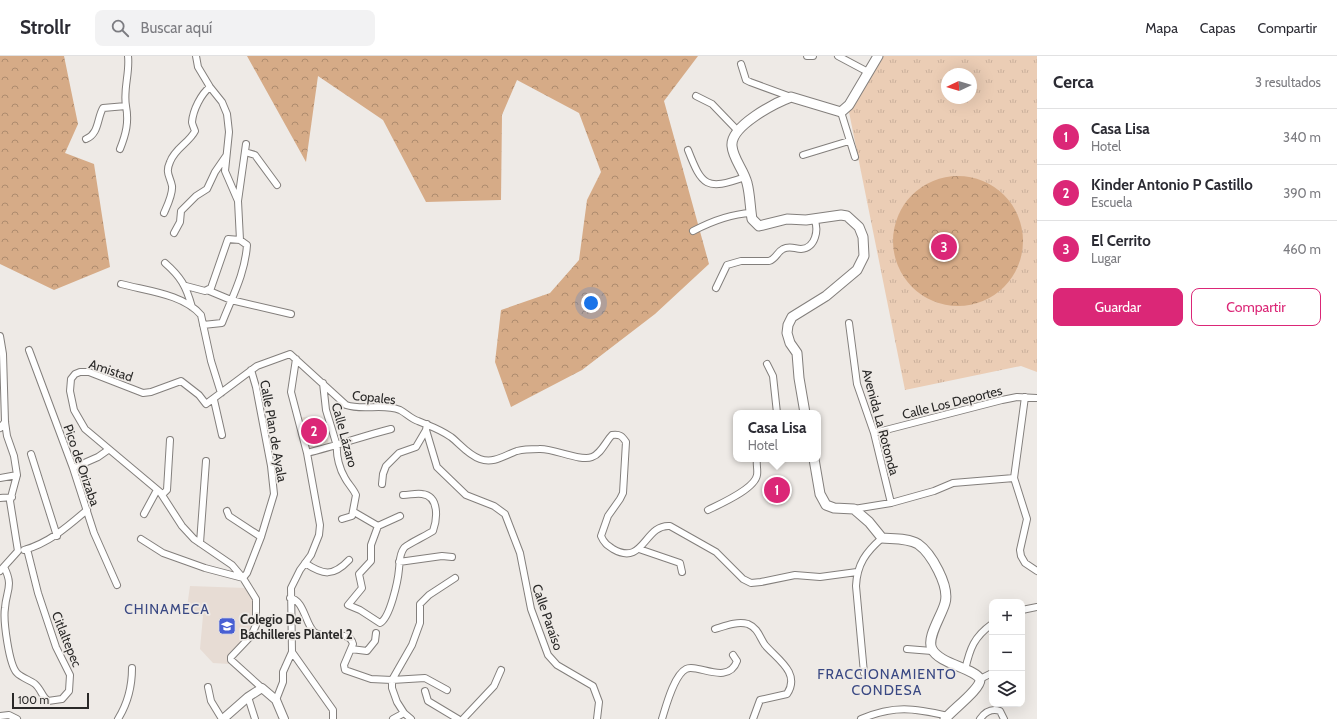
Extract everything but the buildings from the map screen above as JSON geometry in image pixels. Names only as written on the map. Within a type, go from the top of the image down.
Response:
[{"type":"main road","points":[[805,410],[799,378],[797,353],[790,343],[787,333],[788,325],[792,317],[843,284],[857,270],[864,256],[863,237],[859,226],[852,219],[841,215],[814,219],[787,219],[759,226],[752,219],[745,177],[732,146],[734,136],[755,116],[773,105],[791,97],[841,112],[849,105],[878,56]]},
{"type":"main road","points":[[815,462],[820,494],[826,505],[834,508],[854,509],[869,522],[882,538],[901,539],[917,544],[928,553],[939,572],[944,586],[946,602],[932,635],[932,651],[948,662],[974,673],[980,679],[979,687],[947,717]]},
{"type":"street","points":[[120,149],[126,134],[128,118],[125,93],[128,72],[128,56]]},
{"type":"street","points":[[196,56],[198,67],[210,87],[222,102],[227,114],[229,132],[225,171],[238,201]]},
{"type":"street","points":[[807,56],[813,56]]},
{"type":"street","points":[[838,56],[868,72]]},
{"type":"street","points":[[741,64],[746,80],[791,97]]},
{"type":"street","points":[[164,213],[172,187],[167,172],[170,162],[175,152],[192,136],[195,131],[192,122],[197,106],[202,93],[210,87]]},
{"type":"street","points":[[696,96],[712,104],[738,131]]},
{"type":"street","points":[[86,138],[91,137],[94,132],[104,108],[126,106]]},
{"type":"street","points":[[841,112],[855,158]]},
{"type":"street","points":[[803,155],[849,141]]},
{"type":"street","points":[[240,240],[238,201],[246,144]]},
{"type":"street","points":[[688,150],[698,175],[706,182],[728,183],[745,177]]},
{"type":"street","points":[[245,152],[255,155],[277,185]]},
{"type":"street","points":[[174,233],[180,222],[181,211],[196,196],[207,189],[215,172],[226,156]]},
{"type":"street","points":[[693,231],[709,223],[736,214],[751,213]]},
{"type":"street","points":[[716,288],[727,265],[733,262],[769,261],[773,260],[784,248],[792,247],[802,249],[810,246],[816,234],[816,224],[814,219]]},
{"type":"street","points":[[203,325],[222,323],[230,300],[240,282],[246,261],[247,245],[240,240],[228,240],[211,288],[207,290]]},
{"type":"street","points":[[165,263],[176,272],[186,286],[192,306]]},
{"type":"street","points":[[121,284],[180,300],[192,306],[201,316],[211,361],[221,393]]},
{"type":"street","points":[[186,286],[207,290],[230,300],[291,314]]},
{"type":"street","name":"Avenida La Rotonda","points":[[848,323],[858,384],[874,433],[890,503]]},
{"type":"street","points":[[0,336],[5,422],[7,436],[14,456],[17,475],[12,497],[11,511],[18,552]]},
{"type":"street","name":"Pico de Orizaba","points":[[29,350],[87,510],[117,585]]},
{"type":"street","points":[[222,435],[214,400],[251,370],[290,354],[296,358],[291,392],[307,453],[320,525],[315,546],[295,577],[291,588],[292,652],[283,672],[283,682],[276,700]]},
{"type":"street","name":"Copales","points":[[296,358],[346,405],[356,408],[393,408],[426,427],[436,427],[472,455],[480,459],[494,460],[519,451],[540,448],[555,450],[585,458],[592,458],[597,455],[612,435],[618,434],[622,436],[626,442],[624,487],[620,499],[608,516],[600,536],[604,543],[618,551],[628,553],[639,549]]},
{"type":"street","points":[[767,364],[773,376],[777,410]]},
{"type":"street","name":"Calle Plan de Ayala","points":[[243,578],[247,573],[261,537],[274,494],[271,466],[256,387],[251,370]]},
{"type":"street","name":"Amistad","points":[[108,450],[85,429],[74,410],[70,391],[71,379],[75,374],[80,372],[89,372],[143,393],[151,392],[181,382],[199,395],[206,404],[214,400]]},
{"type":"street","name":"Calle Lázaro","points":[[323,383],[326,410],[337,446],[341,468],[345,478],[356,494],[353,513]]},
{"type":"street","points":[[1025,397],[1014,478],[1027,519],[1020,550],[1021,556],[1025,563],[1037,571]]},
{"type":"street","name":"Calle Los Deportes","points":[[874,433],[988,402],[1025,397],[1037,398]]},
{"type":"street","points":[[0,428],[5,422]]},
{"type":"street","points":[[382,484],[386,466],[399,453],[416,447],[426,427]]},
{"type":"street","name":"Calle Paraíso","points":[[426,427],[437,467],[466,495],[494,506],[505,514],[520,554],[531,609],[548,654],[557,665],[593,686],[599,702],[597,719]]},
{"type":"street","points":[[307,453],[337,446],[363,436],[392,429]]},
{"type":"street","points":[[162,495],[167,490],[170,440]]},
{"type":"street","points":[[73,468],[98,457],[108,450],[162,495],[182,526],[200,543],[232,564],[256,599],[256,625],[250,636],[231,656],[232,660],[276,700],[284,719]]},
{"type":"street","points":[[31,454],[57,536]]},
{"type":"street","points":[[200,543],[206,461]]},
{"type":"street","points":[[708,510],[741,492],[754,481],[757,476],[757,462]]},
{"type":"street","points":[[0,478],[17,475]]},
{"type":"street","points":[[854,509],[890,503],[934,491],[953,483],[1014,478]]},
{"type":"street","points":[[144,514],[157,490]]},
{"type":"street","points":[[400,516],[378,526],[371,545],[371,561],[361,570],[359,574],[362,588],[349,601],[350,607],[360,610],[380,623],[386,619],[392,599],[399,562],[404,547],[433,531],[436,510],[432,500],[422,494],[403,495]]},
{"type":"street","points":[[0,498],[12,497]]},
{"type":"street","points":[[2,569],[18,552],[34,548],[57,536],[87,510]]},
{"type":"street","points":[[227,511],[229,516],[261,537]]},
{"type":"street","points":[[342,519],[350,518],[353,513],[378,526]]},
{"type":"street","points":[[682,572],[680,563],[639,549],[652,532],[665,526],[670,526],[716,552],[743,579],[751,582],[761,582],[795,575],[820,577],[857,572]]},
{"type":"street","points":[[141,538],[163,553],[205,568],[243,578]]},
{"type":"street","points":[[864,673],[856,586],[857,572],[861,561],[871,548],[882,538]]},
{"type":"street","name":"Citlaltepec","points":[[2,569],[9,578],[10,591],[5,606],[4,618],[10,647],[11,664],[16,672],[35,684],[45,700],[51,702],[58,701],[66,695],[69,688],[70,675],[56,647],[38,593],[27,549]]},
{"type":"street","points":[[399,562],[442,556],[452,557]]},
{"type":"street","points":[[305,563],[315,570],[324,573],[341,569],[348,560]]},
{"type":"street","points":[[411,719],[404,713],[397,702],[392,688],[392,680],[412,645],[420,623],[420,604],[428,595],[455,578]]},
{"type":"street","points":[[290,598],[298,602],[315,632],[322,636],[347,637],[352,641],[351,649],[344,665],[345,670],[371,679],[392,680],[425,678],[447,690]]},
{"type":"street","points":[[1025,609],[1037,607]]},
{"type":"street","points":[[715,629],[733,624],[750,625],[756,629],[766,646],[789,671],[791,686],[787,694],[775,698],[760,700],[752,719]]},
{"type":"street","points":[[965,670],[969,652],[978,635],[989,626]]},
{"type":"street","points":[[351,649],[367,651],[375,641],[376,633]]},
{"type":"street","points":[[907,649],[932,651]]},
{"type":"street","points":[[292,652],[333,710],[333,719]]},
{"type":"street","points":[[662,719],[672,688],[685,669],[691,667],[706,672],[726,672],[735,666],[736,661],[733,654]]},
{"type":"street","points":[[118,719],[128,701],[132,681],[132,668]]},
{"type":"street","points":[[463,719],[494,686],[501,670]]},
{"type":"street","points":[[980,679],[989,674]]},
{"type":"street","points":[[208,687],[211,701],[222,719],[248,697],[262,688]]},
{"type":"street","points":[[425,691],[428,700],[458,719]]},
{"type":"street","points":[[248,697],[255,719]]},
{"type":"street","points":[[861,719],[869,718],[879,712],[907,708],[928,711],[947,717]]},
{"type":"street","points":[[980,719],[985,712],[995,709],[1000,710],[1004,719]]},
{"type":"street","points":[[928,711],[929,719]]},
{"type":"street","points":[[393,719],[404,713]]},
{"type":"street","points":[[0,716],[9,715],[17,719]]},
{"type":"shaded area","points":[[299,417],[322,418],[329,444],[308,449]]},
{"type":"shaded area","name":"Colegio De Bachilleres Plantel 2","points":[[190,586],[246,588],[255,603],[254,616],[248,635],[231,654],[229,664],[213,663],[200,649],[203,616],[186,614]]},
{"type":"green space","points":[[0,56],[64,56],[78,124],[65,153],[94,164],[110,267],[54,290],[0,264]]},
{"type":"green space","points":[[247,56],[698,56],[664,101],[709,264],[655,314],[582,370],[511,407],[495,362],[501,310],[550,293],[579,260],[587,200],[601,172],[579,113],[517,80],[502,115],[501,200],[426,202],[383,120],[318,76],[306,162]]},
{"type":"green space","points":[[883,56],[1037,56],[1037,372],[1021,366],[905,390],[849,112]]},
{"type":"green space","points":[[958,176],[983,181],[1004,195],[1018,216],[1023,241],[1018,266],[1004,287],[983,301],[958,306],[933,301],[912,287],[898,266],[893,241],[898,216],[912,195],[933,181]]},
{"type":"place","name":"El Cerrito","points":[[944,247]]},
{"type":"place","name":"Kinder Antonio P Castillo","points":[[314,431]]},
{"type":"place","name":"Casa Lisa","points":[[777,490]]},
{"type":"place","name":"Colegio De Bachilleres Plantel 2","points":[[227,626]]},
{"type":"district","name":"CHINAMECA","points":[[167,609]]},
{"type":"district","name":"FRACCIONAMIENTO CONDESA","points":[[887,682]]}]
